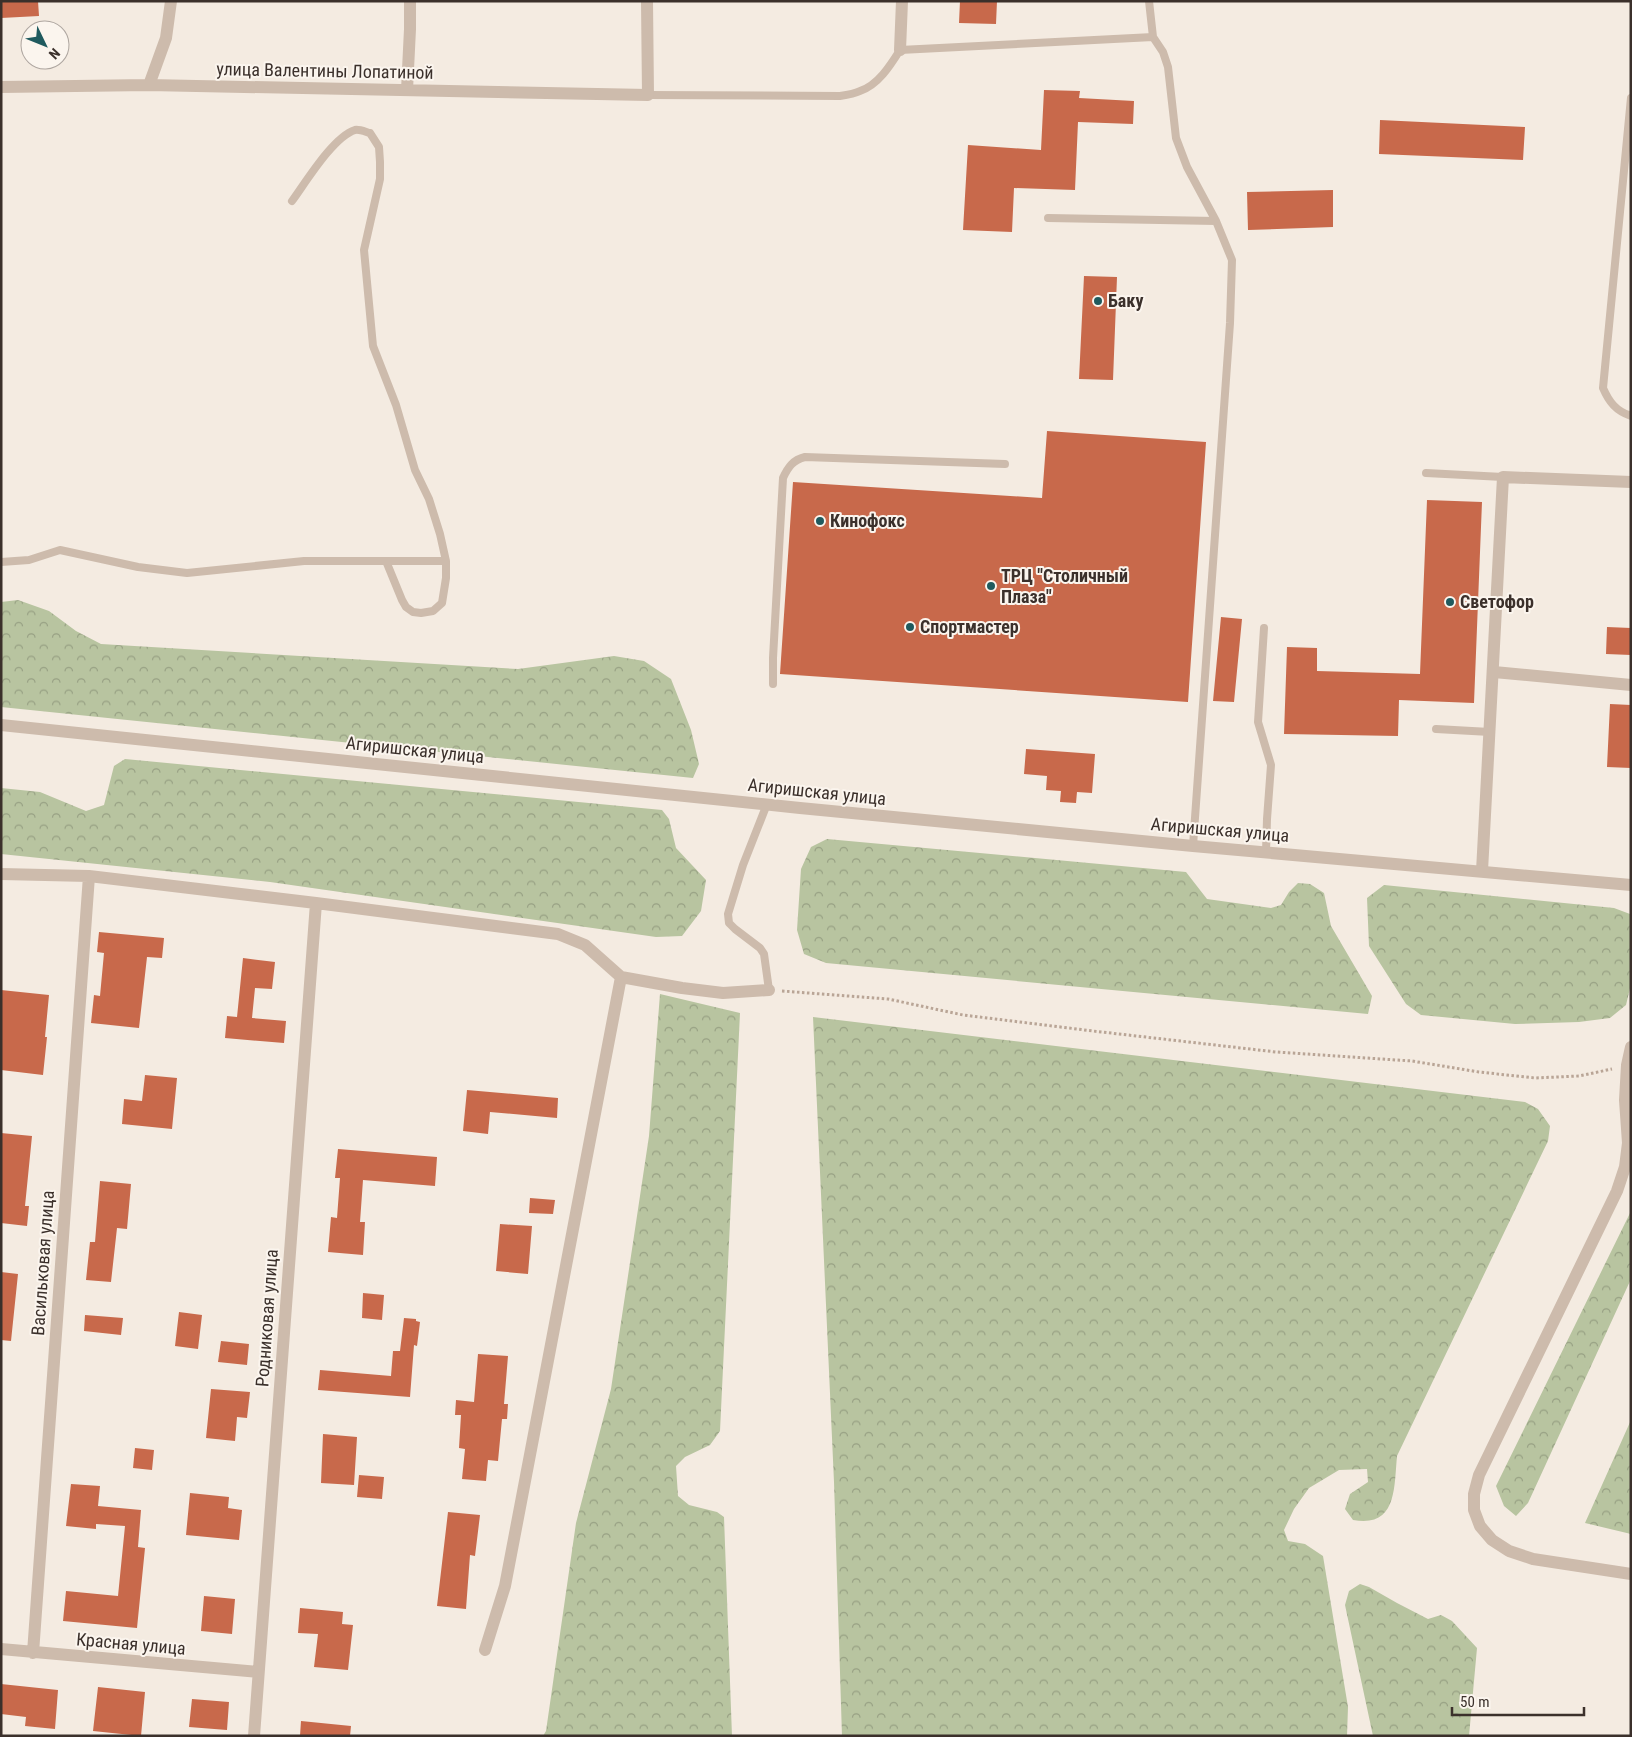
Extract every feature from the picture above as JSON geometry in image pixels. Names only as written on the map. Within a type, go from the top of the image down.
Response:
[{"type":"street","points":[[149,85],[166,38],[171,1]]},
{"type":"street","points":[[407,90],[410,1]]},
{"type":"street","points":[[647,1],[648,95]]},
{"type":"street","points":[[900,50],[902,1]]},
{"type":"street","name":"улица Валентины Лопатиной","points":[[1,87],[149,85],[648,95]]},
{"type":"street","points":[[1482,871],[1503,477],[1631,482]]},
{"type":"street","points":[[1494,672],[1631,686]]},
{"type":"street","name":"Агиришская улица","points":[[1,725],[1193,846],[1631,885]]},
{"type":"street","points":[[1,874],[89,876],[558,934],[585,945],[621,977],[723,993],[769,990]]},
{"type":"street","name":"Васильковая улица","points":[[33,1653],[89,876]]},
{"type":"street","name":"Родниковая улица","points":[[254,1736],[316,903]]},
{"type":"street","points":[[485,1650],[505,1586],[621,977]]},
{"type":"street","points":[[1631,1047],[1627,1065],[1625,1100],[1628,1143],[1625,1167],[1617,1191],[1479,1475],[1474,1494],[1474,1510],[1480,1526],[1492,1540],[1509,1551],[1533,1558],[1631,1574]]},
{"type":"street","name":"Красная улица","points":[[1,1649],[258,1672]]},
{"type":"lane","points":[[1149,1],[1154,37],[1163,52],[1168,67],[1176,138],[1187,167],[1216,221],[1232,260],[1230,314],[1193,846]]},
{"type":"lane","points":[[648,95],[840,96],[861,91],[877,80],[890,66],[900,50],[1154,37]]},
{"type":"lane","points":[[1631,98],[1604,388],[1608,400],[1616,408],[1631,416]]},
{"type":"lane","points":[[292,202],[341,137],[356,130],[370,133],[379,147],[380,162],[380,179],[364,250],[372,346],[396,405],[414,470],[429,499],[446,561],[446,578],[442,603],[433,611],[421,613],[413,612],[406,607],[386,561]]},
{"type":"lane","points":[[1048,218],[1216,221]]},
{"type":"lane","points":[[773,684],[783,478],[788,468],[796,459],[805,457],[1005,464]]},
{"type":"lane","points":[[1426,473],[1503,477]]},
{"type":"lane","points":[[1,562],[29,560],[60,550],[138,567],[187,573],[304,561],[446,561]]},
{"type":"lane","points":[[1264,628],[1258,722],[1271,765],[1266,852]]},
{"type":"lane","points":[[1436,729],[1490,732]]},
{"type":"lane","points":[[767,804],[743,865],[728,914],[730,923],[735,929],[752,941],[764,954],[769,990]]},
{"type":"path","points":[[769,990],[888,999],[963,1015],[1093,1031],[1276,1052],[1412,1061],[1479,1072],[1535,1078],[1579,1076],[1627,1065]]},
{"type":"green space","points":[[18,600],[49,611],[76,631],[101,644],[518,669],[614,656],[644,661],[671,679],[691,730],[699,764],[693,778],[1,707],[1,602]]},
{"type":"green space","points":[[125,759],[662,810],[669,819],[676,848],[706,880],[701,911],[682,936],[656,937],[270,882],[1,854],[1,788],[40,792],[86,811],[104,805],[114,766]]},
{"type":"green space","points":[[827,839],[1186,872],[1207,899],[1271,908],[1281,905],[1289,892],[1298,883],[1310,884],[1324,893],[1331,926],[1372,996],[1368,1014],[826,963],[804,954],[797,930],[801,869],[811,847]]},
{"type":"green space","points":[[1384,885],[1614,908],[1630,914],[1631,984],[1626,1005],[1610,1018],[1579,1022],[1515,1024],[1421,1015],[1406,1004],[1369,946],[1367,898]]},
{"type":"green space","points":[[660,994],[740,1013],[720,1431],[710,1445],[685,1457],[676,1466],[678,1496],[689,1505],[717,1512],[724,1517],[732,1736],[543,1736],[546,1731],[576,1523],[611,1389],[649,1136]]},
{"type":"green space","points":[[813,1017],[1525,1102],[1538,1109],[1550,1126],[1548,1141],[1397,1456],[1393,1492],[1385,1512],[1378,1518],[1367,1521],[1353,1520],[1345,1509],[1350,1494],[1368,1482],[1367,1469],[1339,1470],[1309,1488],[1294,1509],[1284,1530],[1288,1541],[1305,1544],[1323,1556],[1348,1707],[1347,1736],[842,1736],[834,1482]]},
{"type":"green space","points":[[1631,1211],[1631,1279],[1528,1503],[1516,1516],[1504,1506],[1496,1486]]},
{"type":"green space","points":[[1631,1420],[1631,1534],[1585,1523]]},
{"type":"green space","points":[[1360,1584],[1428,1619],[1441,1615],[1452,1621],[1477,1648],[1469,1736],[1373,1736],[1345,1605],[1349,1591]]},
{"type":"building","points":[[1,1],[38,1],[39,16],[1,18]]},
{"type":"building","points":[[960,1],[997,1],[996,24],[959,23]]},
{"type":"building","points":[[1044,90],[1080,91],[1079,98],[1134,101],[1133,124],[1078,122],[1075,190],[1014,188],[1012,232],[963,230],[968,145],[1041,150]]},
{"type":"building","points":[[1380,120],[1525,127],[1523,160],[1379,154]]},
{"type":"building","points":[[1333,190],[1333,227],[1248,230],[1247,192]]},
{"type":"building","points":[[1084,276],[1117,277],[1113,380],[1079,379]]},
{"type":"building","name":"ТРЦ \"Столичный Плаза\"","points":[[1047,431],[1206,442],[1188,702],[780,674],[793,482],[1042,498]]},
{"type":"building","points":[[1427,500],[1482,502],[1474,703],[1399,700],[1398,736],[1284,734],[1287,647],[1317,648],[1317,671],[1420,674]]},
{"type":"building","points":[[1221,617],[1242,619],[1234,702],[1213,701]]},
{"type":"building","points":[[1607,627],[1631,628],[1631,655],[1606,654]]},
{"type":"building","points":[[1610,704],[1631,705],[1631,768],[1607,767]]},
{"type":"building","points":[[1026,749],[1095,754],[1092,793],[1077,792],[1076,803],[1060,802],[1061,791],[1046,790],[1047,776],[1024,774]]},
{"type":"building","points":[[99,932],[164,938],[162,958],[147,957],[139,1028],[91,1023],[94,995],[100,996],[104,953],[97,952]]},
{"type":"building","points":[[243,958],[275,962],[272,989],[255,988],[252,1018],[286,1021],[284,1043],[225,1038],[227,1016],[237,1017]]},
{"type":"building","points":[[1,990],[49,995],[43,1075],[1,1070]]},
{"type":"building","points":[[145,1075],[177,1078],[172,1129],[122,1124],[124,1099],[142,1101]]},
{"type":"building","points":[[467,1090],[558,1098],[557,1118],[490,1112],[488,1134],[463,1131]]},
{"type":"building","points":[[1,1133],[32,1136],[25,1206],[29,1206],[27,1226],[1,1223]]},
{"type":"building","points":[[338,1149],[437,1157],[435,1186],[363,1180],[360,1222],[365,1222],[363,1255],[328,1252],[331,1217],[337,1218],[340,1178],[335,1178]]},
{"type":"building","points":[[100,1181],[131,1184],[127,1229],[117,1228],[111,1282],[86,1280],[90,1242],[95,1242]]},
{"type":"building","points":[[530,1198],[555,1200],[553,1214],[529,1213]]},
{"type":"building","points":[[500,1224],[532,1226],[528,1274],[496,1271]]},
{"type":"building","points":[[1,1272],[18,1274],[11,1341],[1,1340]]},
{"type":"building","points":[[363,1293],[384,1295],[382,1320],[362,1318]]},
{"type":"building","points":[[179,1312],[202,1315],[198,1349],[175,1346]]},
{"type":"building","points":[[85,1315],[123,1318],[121,1335],[84,1331]]},
{"type":"building","points":[[404,1318],[416,1319],[416,1321],[420,1322],[417,1346],[414,1345],[410,1397],[318,1390],[320,1370],[391,1376],[393,1351],[400,1351]]},
{"type":"building","points":[[221,1341],[249,1344],[247,1365],[218,1362]]},
{"type":"building","points":[[478,1354],[508,1356],[504,1404],[508,1404],[507,1419],[502,1419],[498,1461],[488,1460],[486,1481],[462,1479],[465,1449],[459,1448],[461,1415],[455,1415],[456,1400],[474,1402]]},
{"type":"building","points":[[211,1389],[250,1392],[247,1418],[237,1417],[235,1441],[206,1438]]},
{"type":"building","points":[[323,1434],[357,1437],[354,1485],[321,1483]]},
{"type":"building","points":[[135,1448],[154,1450],[152,1470],[133,1468]]},
{"type":"building","points":[[359,1475],[384,1477],[382,1499],[357,1497]]},
{"type":"building","points":[[71,1484],[100,1486],[98,1506],[141,1510],[138,1547],[145,1548],[137,1628],[63,1621],[66,1591],[118,1596],[125,1526],[96,1524],[96,1529],[66,1526]]},
{"type":"building","points":[[190,1493],[229,1497],[228,1508],[242,1510],[239,1540],[186,1535]]},
{"type":"building","points":[[448,1512],[480,1515],[475,1556],[470,1555],[466,1609],[437,1606]]},
{"type":"building","points":[[204,1596],[235,1599],[232,1634],[201,1631]]},
{"type":"building","points":[[300,1608],[343,1612],[342,1624],[353,1625],[348,1670],[314,1667],[318,1634],[298,1633]]},
{"type":"building","points":[[1,1684],[58,1690],[55,1729],[25,1726],[26,1717],[1,1714]]},
{"type":"building","points":[[98,1687],[145,1692],[141,1736],[93,1731]]},
{"type":"building","points":[[192,1699],[229,1702],[227,1730],[189,1727]]},
{"type":"building","points":[[301,1721],[351,1726],[350,1736],[300,1736]]},
{"type":"place","name":"Баку","points":[[1098,301]]},
{"type":"place","name":"Кинофокс","points":[[820,521]]},
{"type":"place","name":"ТРЦ \"Столичный Плаза\"","points":[[991,586]]},
{"type":"place","name":"Светофор","points":[[1450,602]]},
{"type":"place","name":"Спортмастер","points":[[910,627]]}]
